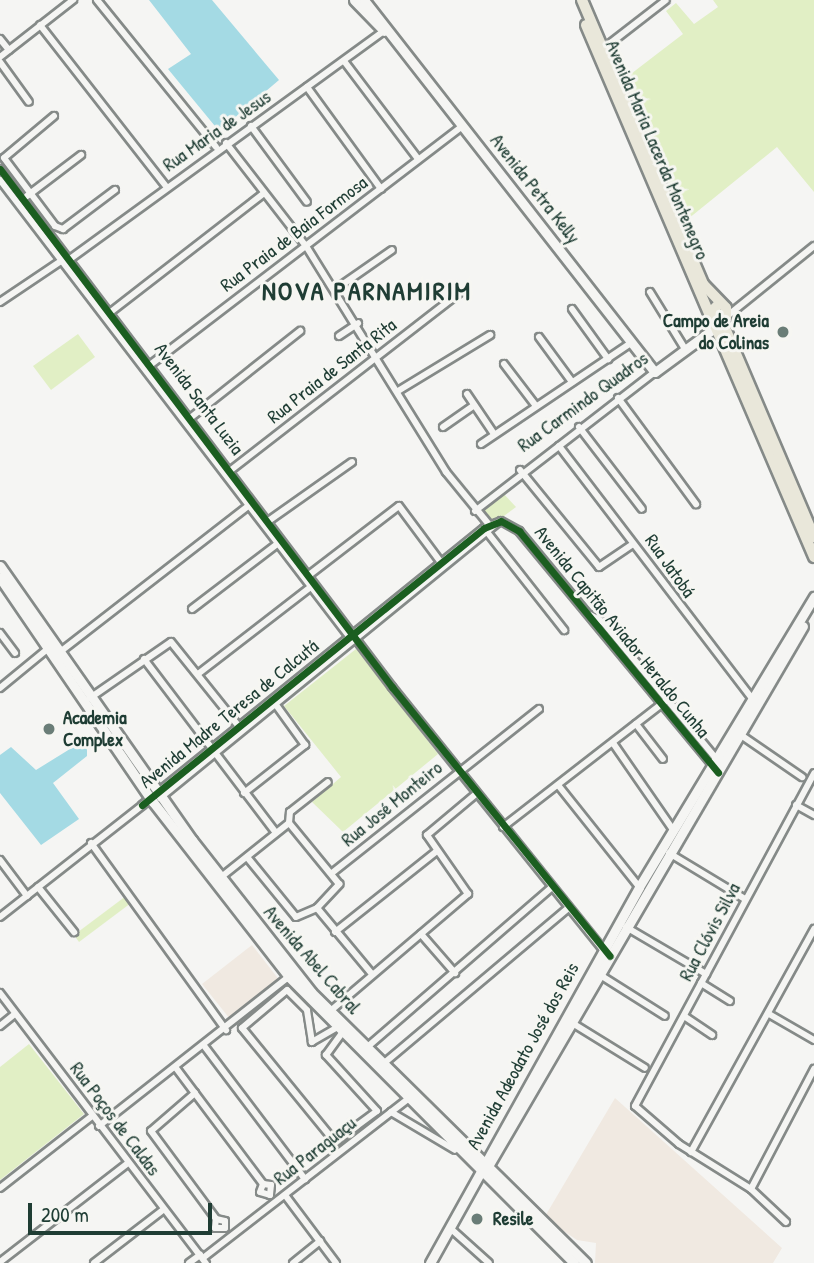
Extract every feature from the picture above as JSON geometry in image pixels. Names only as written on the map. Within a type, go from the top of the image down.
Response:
[{"type":"main road","name":"Avenida Petra Kelly","points":[[354,0],[384,31],[463,126],[654,372]]},
{"type":"main road","name":"Avenida Petra Kelly","points":[[364,0],[384,31]]},
{"type":"main road","name":"Avenida Maria Lacerda Montenegro","points":[[575,0],[719,316],[814,537]]},
{"type":"main road","name":"Avenida Maria Lacerda Montenegro","points":[[582,0],[719,316],[814,557]]},
{"type":"main road","name":"Rua Carmindo Quadros","points":[[654,372],[685,349],[719,316]]},
{"type":"main road","name":"Avenida Abel Cabral","points":[[0,566],[155,796],[217,880],[292,975],[327,1014],[411,1097]]},
{"type":"main road","name":"Avenida Abel Cabral","points":[[0,578],[54,648]]},
{"type":"main road","name":"Avenida Adeodato José dos Reis","points":[[623,925],[639,887],[737,732],[814,597]]},
{"type":"main road","name":"Avenida Adeodato José dos Reis","points":[[755,701],[814,607]]},
{"type":"main road","name":"Avenida Adeodato José dos Reis","points":[[430,1263],[606,954],[668,853],[676,832]]},
{"type":"main road","name":"Avenida Abel Cabral","points":[[327,1014],[338,1031],[383,1064],[481,1173],[575,1263]]},
{"type":"main road","name":"Avenida Abel Cabral","points":[[440,1129],[455,1150],[586,1263]]},
{"type":"street","points":[[29,102],[0,60],[73,0]]},
{"type":"street","points":[[97,0],[216,147]]},
{"type":"street","points":[[604,48],[666,0]]},
{"type":"street","points":[[40,25],[166,186]]},
{"type":"street","name":"Rua Maria de Jesus","points":[[70,259],[216,147],[251,126],[384,31]]},
{"type":"street","points":[[0,39],[9,50]]},
{"type":"street","points":[[344,61],[418,159]]},
{"type":"street","points":[[307,87],[381,189]]},
{"type":"street","points":[[54,116],[4,156],[27,196],[60,229],[115,190]]},
{"type":"street","points":[[251,126],[307,201]]},
{"type":"street","name":"Rua Praia de Baia Formosa","points":[[149,366],[463,126]]},
{"type":"street","points":[[226,143],[336,289],[475,510],[564,630]]},
{"type":"street","points":[[27,196],[81,155]]},
{"type":"street","name":"Avenida Santa Luzia","points":[[0,169],[27,196],[70,259],[112,312],[185,423],[263,526],[307,576]]},
{"type":"street","name":"Avenida Santa Luzia","points":[[0,180],[61,261],[192,417],[280,533],[313,585],[606,954]]},
{"type":"street","points":[[112,312],[264,193]]},
{"type":"street","name":"Rua Carmindo Quadros","points":[[719,316],[748,301],[814,246]]},
{"type":"street","points":[[336,289],[393,250]]},
{"type":"street","points":[[0,302],[61,261]]},
{"type":"street","points":[[650,292],[685,349]]},
{"type":"street","name":"Rua Praia de Santa Rita","points":[[225,474],[459,293]]},
{"type":"street","points":[[572,309],[608,359]]},
{"type":"street","points":[[339,337],[358,323]]},
{"type":"street","points":[[185,423],[300,331]]},
{"type":"street","points":[[398,391],[490,335]]},
{"type":"street","points":[[539,337],[572,382]]},
{"type":"street","points":[[481,444],[632,342]]},
{"type":"street","points":[[504,364],[536,406]]},
{"type":"street","name":"Rua Carmindo Quadros","points":[[475,510],[520,470],[559,446],[579,427],[654,372]]},
{"type":"street","points":[[467,394],[494,434]]},
{"type":"street","points":[[618,398],[696,504]]},
{"type":"street","points":[[443,427],[474,405]]},
{"type":"street","points":[[579,427],[642,509]]},
{"type":"street","name":"Rua Jatobá","points":[[559,446],[755,701]]},
{"type":"street","points":[[263,526],[352,462]]},
{"type":"street","points":[[520,470],[601,568],[633,544]]},
{"type":"street","points":[[0,688],[255,500]]},
{"type":"street","points":[[307,576],[399,506],[443,566]]},
{"type":"street","name":"Avenida Capitão Aviador Heraldo Cunha","points":[[490,527],[514,526],[588,615],[603,621],[717,765]]},
{"type":"street","name":"Avenida Madre Teresa de Calcutá","points":[[0,915],[142,805],[215,754],[490,527]]},
{"type":"street","points":[[192,609],[275,541],[280,533]]},
{"type":"street","points":[[198,674],[313,585]]},
{"type":"street","points":[[0,634],[15,653]]},
{"type":"street","name":"Avenida Madre Teresa de Calcutá","points":[[155,796],[208,747],[354,638]]},
{"type":"street","points":[[88,699],[157,649],[175,643],[237,724]]},
{"type":"street","points":[[144,659],[208,747],[276,833]]},
{"type":"street","points":[[503,827],[665,701]]},
{"type":"street","points":[[244,793],[305,745],[275,705]]},
{"type":"street","name":"Rua José Monteiro","points":[[332,873],[538,709]]},
{"type":"street","points":[[636,724],[663,759]]},
{"type":"street","points":[[737,732],[802,778]]},
{"type":"street","points":[[613,743],[676,832]]},
{"type":"street","name":"Rua Clóvis Silva","points":[[691,1152],[635,1107],[814,772]]},
{"type":"street","points":[[247,858],[300,919],[339,890],[332,873],[289,823],[290,813],[328,782]]},
{"type":"street","points":[[558,785],[639,887]]},
{"type":"street","points":[[327,1014],[468,892],[437,851],[428,832],[477,793]]},
{"type":"street","points":[[796,805],[814,816]]},
{"type":"street","points":[[217,880],[289,823]]},
{"type":"street","points":[[91,844],[226,1030]]},
{"type":"street","points":[[335,932],[437,851]]},
{"type":"street","points":[[668,853],[745,899]]},
{"type":"street","points":[[0,860],[26,894]]},
{"type":"street","points":[[38,887],[74,932]]},
{"type":"street","points":[[364,1050],[551,888]]},
{"type":"street","points":[[317,908],[372,974]]},
{"type":"street","points":[[383,1064],[568,908]]},
{"type":"street","points":[[623,925],[706,974]]},
{"type":"street","points":[[786,1222],[751,1189],[691,1152],[813,932]]},
{"type":"street","points":[[421,934],[455,973]]},
{"type":"street","points":[[596,972],[665,1016]]},
{"type":"street","points":[[99,1126],[205,1047],[292,975]]},
{"type":"street","points":[[701,983],[730,1001]]},
{"type":"street","points":[[287,990],[307,1010],[312,1042],[338,1031],[326,1055],[377,1111],[335,1142],[242,1028],[287,990]]},
{"type":"street","name":"Rua Poços de Caldas","points":[[0,993],[203,1259]]},
{"type":"street","points":[[0,1026],[15,1014]]},
{"type":"street","points":[[769,1014],[814,1040]]},
{"type":"street","points":[[684,1016],[712,1035]]},
{"type":"street","points":[[568,1020],[645,1068]]},
{"type":"street","points":[[205,1047],[305,1179]]},
{"type":"street","points":[[176,1068],[263,1184]]},
{"type":"street","points":[[751,1189],[814,1069]]},
{"type":"street","points":[[195,1093],[150,1131],[216,1219]]},
{"type":"street","name":"Rua Paraguaçu","points":[[189,1263],[203,1259],[411,1097]]},
{"type":"street","points":[[391,1112],[455,1150]]},
{"type":"street","points":[[0,1188],[92,1116]]},
{"type":"street","points":[[0,1262],[128,1163]]},
{"type":"street","points":[[285,1195],[336,1263]]},
{"type":"street","points":[[94,1263],[164,1209]]},
{"type":"street","points":[[450,1228],[489,1263]]},
{"type":"street","points":[[293,1263],[320,1241]]},
{"type":"shaded area","points":[[252,945],[280,981],[230,1019],[202,984]]},
{"type":"shaded area","points":[[615,1098],[782,1248],[773,1263],[595,1263],[596,1243],[577,1240],[544,1218]]},
{"type":"green space","points":[[713,0],[814,0],[814,192],[777,147],[683,223],[623,80],[683,34],[666,11],[676,3],[694,24],[718,7]]},
{"type":"green space","points":[[78,334],[95,357],[51,390],[33,366]]},
{"type":"green space","points":[[502,492],[516,507],[493,524],[480,510]]},
{"type":"green space","points":[[356,649],[438,754],[343,832],[312,802],[341,777],[284,706]]},
{"type":"green space","points":[[126,896],[131,903],[79,942],[74,935]]},
{"type":"green space","points":[[29,1044],[84,1114],[0,1180],[0,1067]]},
{"type":"water","points":[[149,0],[212,0],[279,80],[219,131],[168,69],[191,54]]},
{"type":"water","points":[[78,744],[87,744],[87,756],[53,783],[79,819],[41,845],[0,793],[0,755],[11,747],[36,770]]},
{"type":"cycle path","points":[[0,169],[392,687],[610,956]]},
{"type":"cycle path","points":[[142,805],[484,528],[501,521],[519,531],[718,772]]},
{"type":"place","name":"Campo de Areia do Colinas","points":[[783,332]]},
{"type":"place","name":"Academia Complex","points":[[49,729]]},
{"type":"place","name":"Resile","points":[[477,1219]]},
{"type":"district","name":"NOVA PARNAMIRIM","points":[[367,291]]}]
